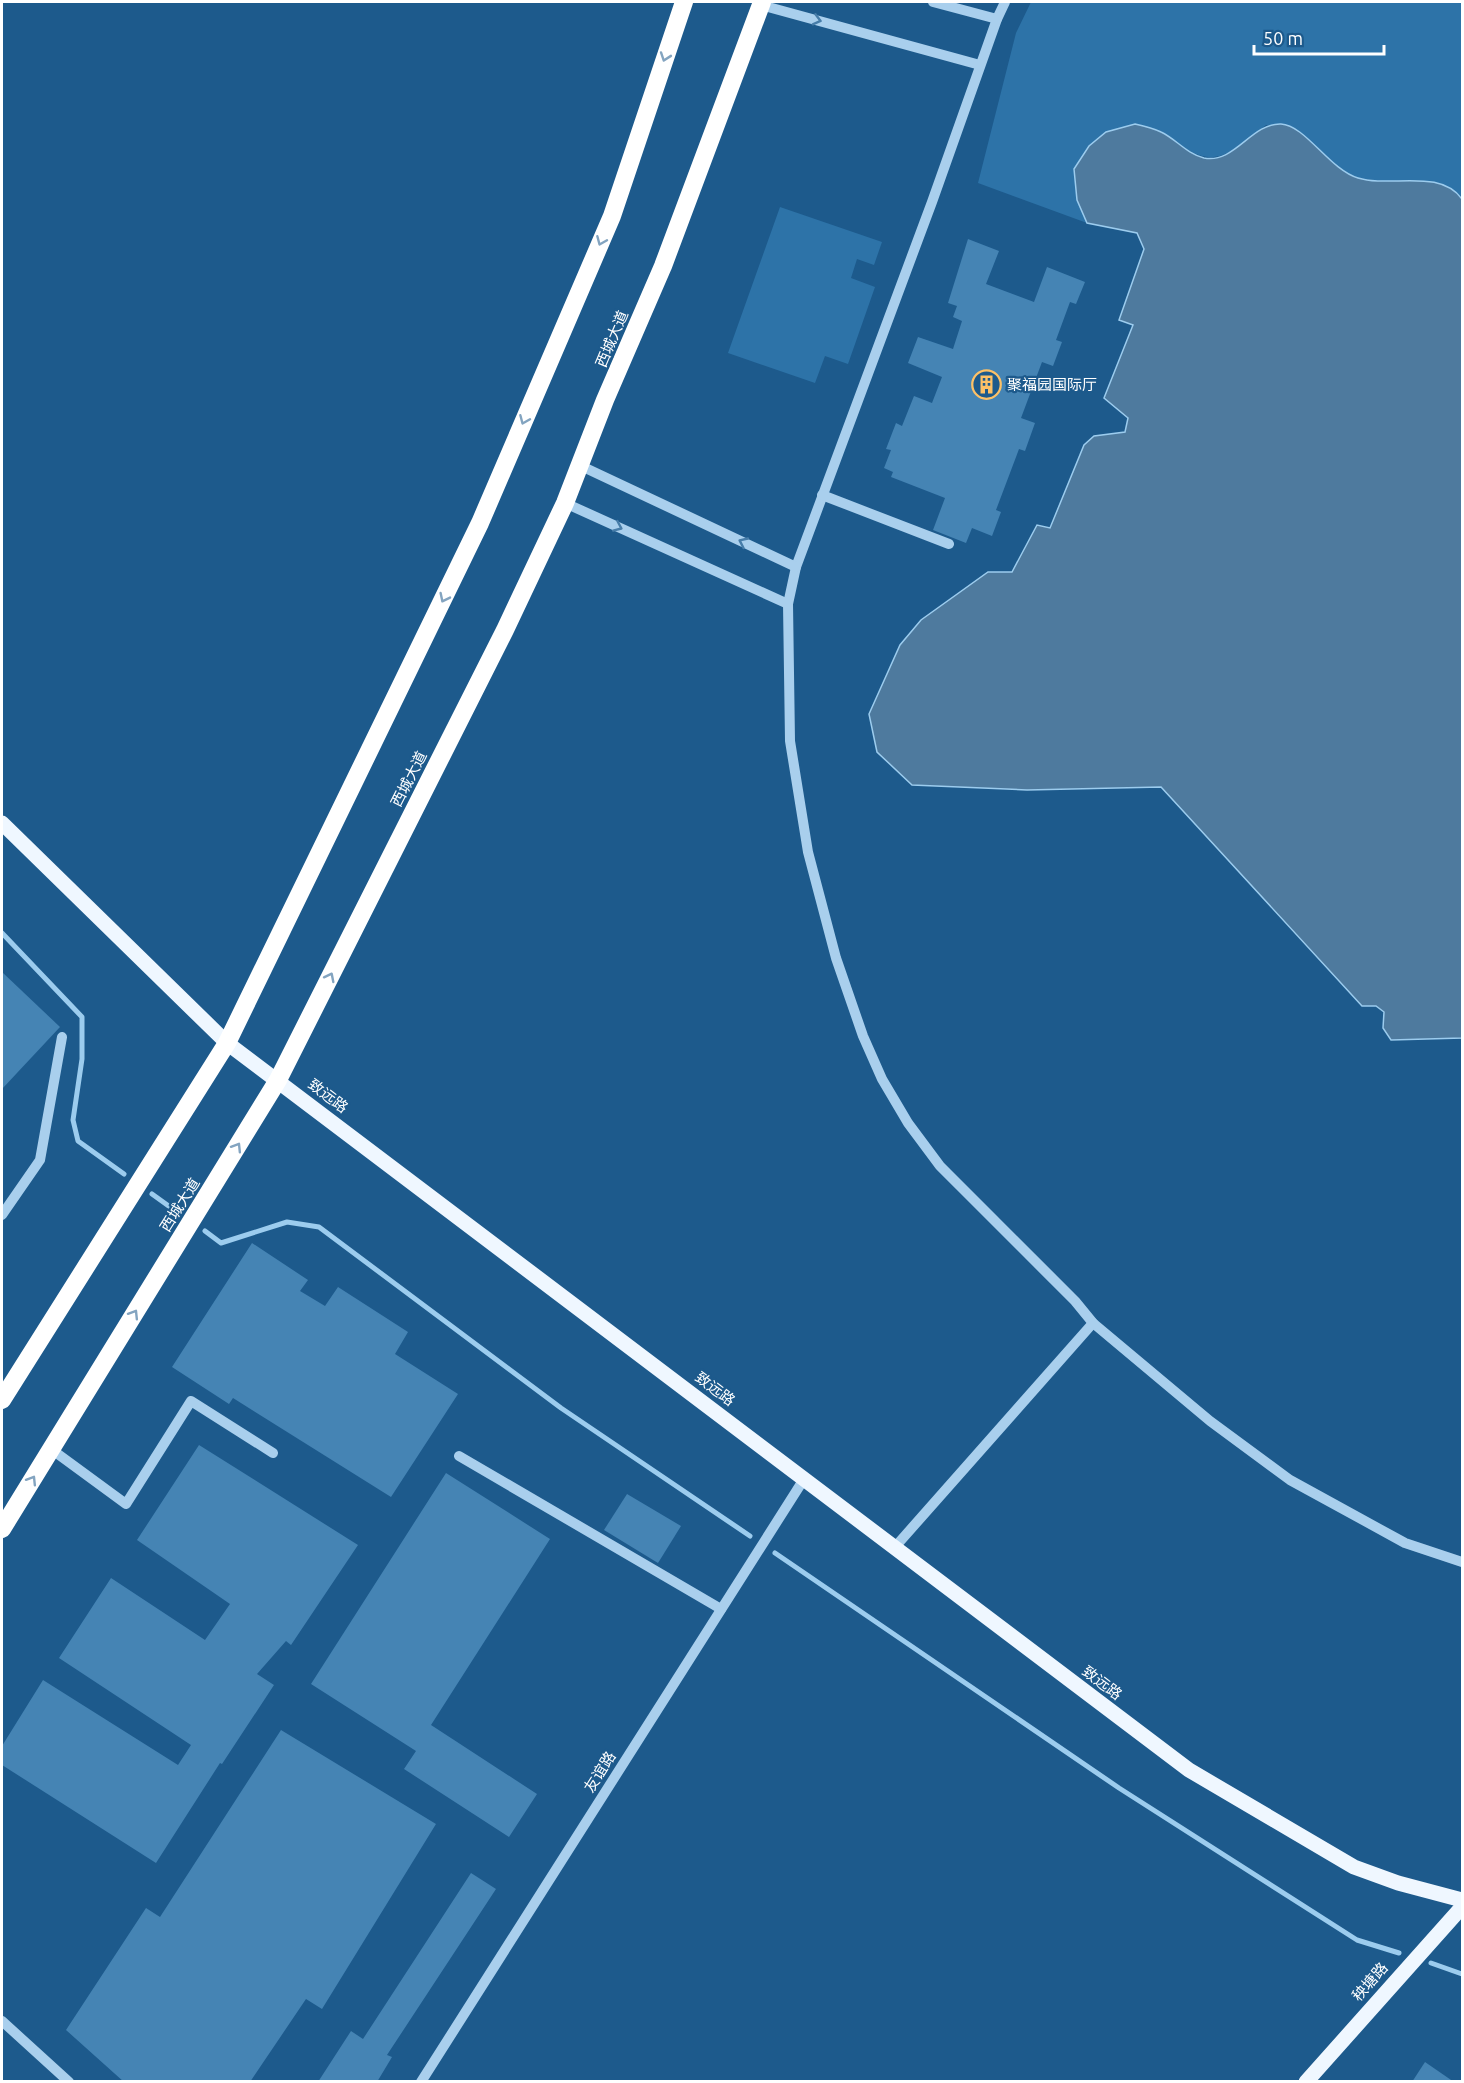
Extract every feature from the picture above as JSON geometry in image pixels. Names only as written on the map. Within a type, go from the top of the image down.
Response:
[{"type":"highway","points":[[2,1400],[227,1043],[480,523],[612,216],[684,2]]},
{"type":"highway","name":"西城大道","points":[[2,1529],[278,1080],[505,630],[565,503],[663,266],[761,3]]},
{"type":"main road","name":"致远路","points":[[2,823],[227,1043],[1189,1770],[1354,1867],[1398,1883],[1462,1900]]},
{"type":"main road","name":"秧塘路","points":[[1306,2082],[1462,1907]]},
{"type":"street","points":[[933,2],[996,19]]},
{"type":"street","points":[[1005,2],[996,19],[932,202],[796,567],[788,604],[790,741],[808,852],[836,958],[863,1036],[882,1079],[908,1123],[940,1166],[1075,1301],[1093,1323],[1210,1421],[1290,1480],[1405,1544],[1462,1562]]},
{"type":"street","points":[[761,3],[980,65]]},
{"type":"street","points":[[579,465],[796,567]]},
{"type":"street","points":[[822,495],[949,544]]},
{"type":"street","points":[[565,503],[788,604]]},
{"type":"street","points":[[2,1215],[40,1160],[62,1037]]},
{"type":"street","points":[[895,1548],[1093,1323]]},
{"type":"street","points":[[51,1449],[126,1504],[191,1401],[273,1453]]},
{"type":"street","points":[[459,1456],[721,1609]]},
{"type":"street","name":"友谊路","points":[[421,2082],[804,1479]]},
{"type":"street","points":[[2,2020],[69,2082]]},
{"type":"shaded area","points":[[1031,2],[1462,2],[1462,199],[1461,196],[1423,181],[1390,182],[1358,178],[1340,170],[1295,129],[1266,125],[1238,147],[1216,157],[1205,157],[1194,153],[1163,133],[1077,200],[1087,223],[978,183],[1016,33]]},
{"type":"shaded area","points":[[1135,124],[1161,132],[1187,150],[1204,158],[1225,155],[1270,125],[1290,126],[1309,139],[1338,166],[1358,178],[1371,181],[1428,181],[1441,184],[1462,199],[1462,1038],[1391,1040],[1383,1028],[1384,1012],[1376,1006],[1362,1006],[1161,787],[1027,790],[912,785],[877,752],[869,714],[900,645],[921,620],[988,572],[1012,572],[1037,525],[1050,528],[1084,445],[1094,436],[1125,432],[1128,418],[1104,398],[1133,325],[1119,320],[1144,249],[1137,233],[1087,223],[1077,200],[1074,169],[1089,146],[1106,132]]},
{"type":"shaded area","points":[[780,207],[882,242],[874,265],[857,259],[851,278],[875,287],[848,364],[825,356],[815,383],[728,353]]},
{"type":"building","name":"聚福园国际厅","points":[[968,239],[999,251],[986,284],[1034,302],[1047,267],[1085,282],[1076,304],[1070,302],[1056,340],[1062,342],[1053,366],[1042,362],[1021,418],[1035,423],[1025,451],[1019,449],[996,510],[1001,512],[992,536],[972,528],[966,543],[933,530],[945,498],[891,477],[893,472],[884,468],[891,450],[886,449],[896,423],[902,426],[914,396],[932,403],[942,377],[908,363],[918,337],[953,349],[962,321],[953,317],[957,306],[948,303]]},
{"type":"building","points":[[2,972],[60,1027],[2,1089]]},
{"type":"building","points":[[252,1243],[308,1280],[300,1291],[325,1306],[338,1287],[408,1332],[395,1354],[458,1394],[391,1497],[233,1398],[229,1404],[172,1367]]},
{"type":"building","points":[[199,1445],[358,1545],[291,1645],[286,1641],[257,1674],[274,1685],[222,1764],[220,1763],[156,1863],[2,1765],[2,1746],[43,1680],[178,1765],[191,1745],[59,1658],[111,1578],[205,1640],[230,1604],[137,1540]]},
{"type":"building","points":[[446,1473],[550,1539],[431,1725],[537,1794],[509,1837],[404,1769],[416,1751],[311,1684]]},
{"type":"building","points":[[627,1494],[681,1526],[658,1563],[604,1530]]},
{"type":"building","points":[[281,1730],[436,1824],[322,2009],[306,1999],[250,2082],[124,2082],[66,2030],[146,1908],[160,1917]]},
{"type":"building","points":[[471,1873],[496,1889],[387,2055],[392,2057],[377,2082],[318,2082],[351,2031],[363,2039]]},
{"type":"building","points":[[1425,2062],[1454,2082],[1412,2082]]},
{"type":"waterway","points":[[2,933],[82,1017],[82,1059],[73,1120],[78,1141],[124,1174]]},
{"type":"waterway","points":[[152,1194],[177,1212]]},
{"type":"waterway","points":[[205,1231],[221,1243],[287,1222],[319,1227],[561,1408],[750,1536]]},
{"type":"waterway","points":[[775,1553],[1119,1788],[1357,1940],[1399,1953]]},
{"type":"waterway","points":[[1431,1963],[1462,1974]]},
{"type":"place","name":"聚福园国际厅","points":[[986,385]]}]
